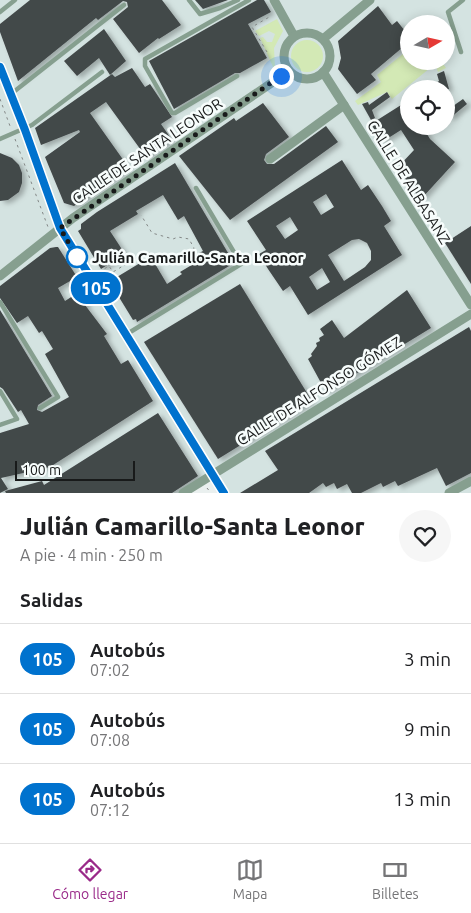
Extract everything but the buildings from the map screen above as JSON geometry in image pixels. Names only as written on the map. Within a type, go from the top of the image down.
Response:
[{"type":"street","points":[[274,0],[294,36]]},
{"type":"street","points":[[323,39],[370,0]]},
{"type":"street","points":[[309,32],[323,39],[330,52],[328,66],[323,72],[317,77],[302,79],[289,71],[284,56],[288,41],[294,36],[309,32]]},
{"type":"street","points":[[0,67],[60,228],[224,493]]},
{"type":"street","name":"CALLE DE SANTA LEONOR","points":[[0,276],[60,228],[289,71]]},
{"type":"street","name":"CALLE DE ALBASANZ","points":[[323,72],[471,306]]},
{"type":"street","points":[[270,158],[344,105]]},
{"type":"street","name":"CALLE DE ALFONSO GÓMEZ","points":[[183,493],[471,314]]},
{"type":"street","points":[[449,493],[471,481]]},
{"type":"lane","points":[[0,12],[15,0]]},
{"type":"lane","points":[[188,0],[200,14],[238,0]]},
{"type":"lane","points":[[237,76],[174,113],[145,66],[145,58],[249,0]]},
{"type":"lane","points":[[460,52],[448,12],[463,0]]},
{"type":"lane","points":[[11,94],[124,5]]},
{"type":"lane","points":[[0,139],[25,130],[102,72]]},
{"type":"lane","points":[[125,335],[241,264],[196,188]]},
{"type":"lane","points":[[0,302],[58,397],[40,408]]},
{"type":"lane","points":[[0,391],[17,418],[0,425]]},
{"type":"path","points":[[267,52],[252,27],[275,14]]},
{"type":"path","points":[[0,99],[48,228],[46,232],[49,238]]},
{"type":"path","points":[[99,272],[109,266],[113,272],[146,252],[170,258],[173,262],[183,264],[192,259],[194,248],[189,239],[178,237],[173,239],[152,233],[141,215]]},
{"type":"shaded area","points":[[0,0],[471,0],[471,493],[224,493],[213,474],[183,493],[0,493]]},
{"type":"green space","points":[[277,19],[283,31],[274,48],[274,69],[260,38],[263,37],[267,42],[272,42],[275,34],[269,31],[259,36],[255,31]]},
{"type":"green space","points":[[307,40],[313,41],[318,45],[322,50],[322,62],[318,67],[313,71],[307,72],[301,71],[296,67],[292,62],[291,56],[292,50],[296,45],[301,41]]},
{"type":"green space","points":[[400,56],[400,70],[428,70],[415,80],[400,80],[400,92],[392,99],[387,92],[358,105],[355,101],[381,82],[377,75]]},
{"type":"bus line","name":"105","points":[[0,67],[60,228],[224,493]]},
{"type":"place","name":"Julián Camarillo-Santa Leonor","points":[[77,257]]},
{"type":"route","points":[[77,257],[60,228],[281,76]]}]
